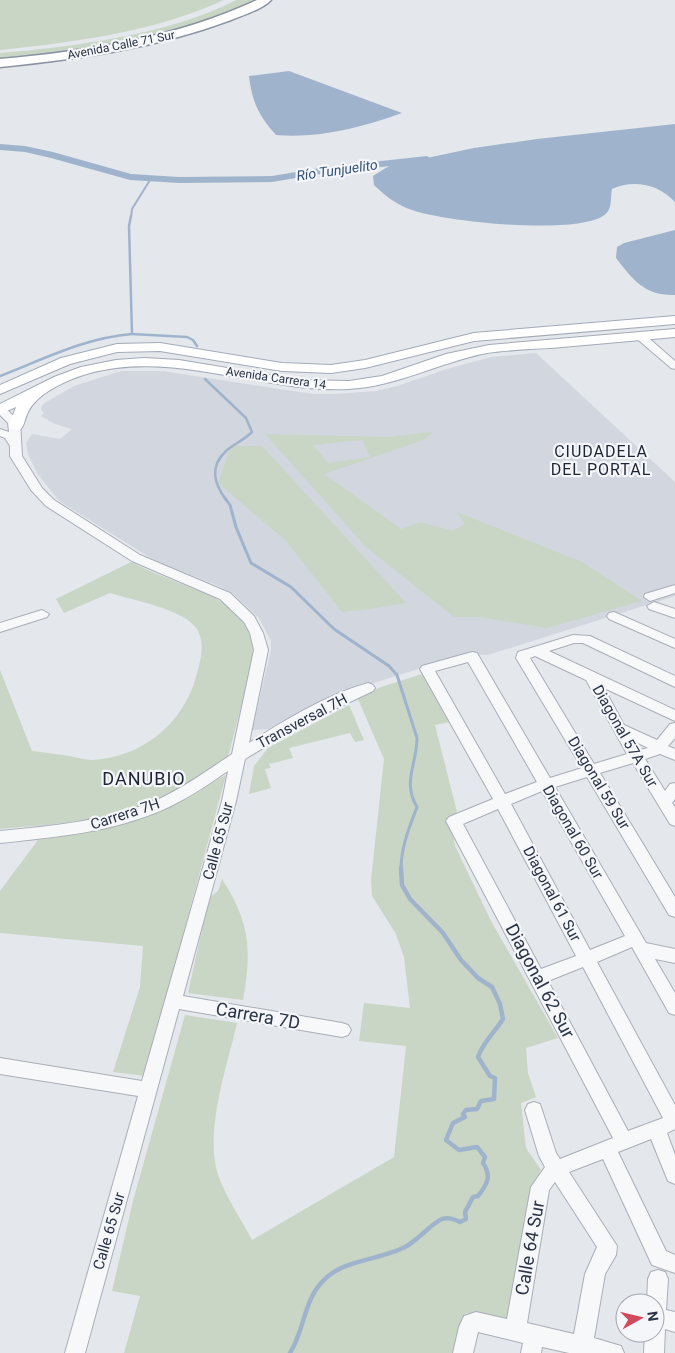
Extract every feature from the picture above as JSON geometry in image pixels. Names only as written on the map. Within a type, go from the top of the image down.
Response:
[{"type":"highway","name":"Avenida Calle 71 Sur","points":[[0,63],[69,56],[145,42],[217,21],[266,0]]},
{"type":"highway","name":"Avenida Calle 71 Sur","points":[[0,52],[81,42]]},
{"type":"main road","name":"Avenida Carrera 14","points":[[0,390],[64,361],[93,352],[121,347],[162,347],[286,367],[328,369],[366,364],[436,345],[475,337],[675,320]]},
{"type":"main road","name":"Avenida Carrera 14","points":[[0,409],[48,385],[100,367],[144,362],[179,364],[299,384],[355,384],[384,380],[451,358],[483,350],[675,333]]},
{"type":"main road","points":[[16,426],[24,406],[48,385]]},
{"type":"street","points":[[640,336],[675,366]]},
{"type":"street","points":[[0,409],[9,416],[16,426]]},
{"type":"street","name":"Calle 65 Sur","points":[[16,426],[15,445],[19,462],[37,490],[57,508],[136,558],[225,596],[235,603],[252,622],[257,632],[261,650],[229,801],[74,1353]]},
{"type":"street","points":[[0,432],[10,436],[15,445]]},
{"type":"street","points":[[675,589],[652,601],[675,614]]},
{"type":"street","points":[[0,628],[42,614]]},
{"type":"street","points":[[614,616],[675,644]]},
{"type":"street","points":[[530,653],[579,638],[585,639],[675,682]]},
{"type":"street","points":[[530,653],[592,677],[675,716]]},
{"type":"street","name":"Diagonal 59 Sur","points":[[530,653],[523,658],[675,911]]},
{"type":"street","name":"Diagonal 61 Sur","points":[[472,656],[427,669],[502,802],[674,1121]]},
{"type":"street","name":"Diagonal 60 Sur","points":[[472,656],[674,1003]]},
{"type":"street","name":"Diagonal 57A Sur","points":[[592,677],[619,728],[675,820]]},
{"type":"street","name":"Transversal 7H","points":[[239,757],[274,734],[337,701],[368,688]]},
{"type":"street","points":[[619,728],[675,755]]},
{"type":"street","points":[[502,802],[546,784],[636,757],[659,747],[675,728]]},
{"type":"street","name":"Carrera 7H","points":[[0,837],[72,830],[130,816],[163,803],[213,775],[239,757]]},
{"type":"street","points":[[664,802],[675,788]]},
{"type":"street","name":"Diagonal 62 Sur","points":[[502,802],[454,821],[538,978],[616,1145],[667,1261]]},
{"type":"street","points":[[538,978],[586,958],[638,944],[675,956]]},
{"type":"street","name":"Carrera 7D","points":[[173,1001],[342,1030]]},
{"type":"street","points":[[0,1066],[148,1090]]},
{"type":"street","points":[[534,1110],[548,1156],[607,1246],[606,1255],[600,1262],[595,1274],[582,1349]]},
{"type":"street","points":[[556,1169],[674,1121]]},
{"type":"street","points":[[656,1128],[666,1158],[675,1175]]},
{"type":"street","name":"Calle 64 Sur","points":[[526,1340],[540,1187],[556,1169]]},
{"type":"street","points":[[654,1353],[666,1319],[658,1278]]},
{"type":"street","points":[[463,1353],[468,1327],[476,1322],[526,1340],[614,1353]]},
{"type":"shaded area","points":[[536,353],[675,482],[675,596],[488,655],[465,654],[330,697],[269,729],[252,730],[271,650],[271,641],[259,618],[232,593],[217,585],[157,562],[59,501],[37,473],[28,454],[26,443],[32,434],[60,439],[72,429],[55,424],[41,416],[44,413],[41,409],[43,404],[74,386],[121,371],[163,371],[314,394],[336,394],[376,391],[397,386],[447,369],[491,357]]},
{"type":"green space","points":[[0,0],[224,0],[197,11],[142,28],[86,39],[0,50]]},
{"type":"green space","points":[[236,0],[262,0],[232,15],[140,42],[0,62],[0,53],[89,43],[121,37],[182,22]]},
{"type":"green space","points":[[432,432],[424,440],[324,474],[401,529],[421,522],[453,531],[465,524],[457,512],[582,562],[642,601],[547,628],[480,617],[454,617],[367,548],[265,434],[389,437]],"holes":[[[362,440],[370,457],[328,463],[313,445]]]},
{"type":"green space","points":[[231,446],[262,446],[406,603],[342,612],[286,541],[218,483]]},
{"type":"green space","points":[[131,562],[217,599],[229,607],[247,628],[252,643],[253,661],[228,757],[178,791],[131,811],[88,820],[0,829],[0,670],[32,751],[88,760],[111,758],[144,745],[171,723],[190,694],[199,666],[202,647],[200,635],[190,622],[170,611],[110,593],[64,613],[56,599]]},
{"type":"green space","points":[[422,674],[450,722],[435,725],[457,812],[451,821],[455,846],[491,921],[558,1038],[526,1048],[528,1073],[536,1097],[521,1103],[526,1148],[541,1170],[534,1183],[508,1323],[466,1313],[456,1353],[124,1353],[140,1296],[112,1291],[133,1201],[185,1015],[237,1023],[218,1099],[215,1119],[214,1158],[221,1183],[252,1240],[394,1157],[406,1046],[359,1041],[364,1003],[410,1008],[404,957],[396,934],[372,896],[371,880],[384,759],[357,697]]},
{"type":"green space","points":[[349,705],[364,740],[355,742],[350,733],[289,748],[293,758],[269,764],[271,768],[265,769],[271,788],[249,794],[254,766],[268,748]]},
{"type":"green space","points":[[226,775],[145,1076],[113,1072],[140,987],[143,946],[0,933],[0,891],[38,840],[87,833],[152,815]]},
{"type":"green space","points":[[222,879],[238,909],[246,937],[248,952],[243,1000],[188,993],[209,898],[218,891]]},
{"type":"water","points":[[289,71],[402,113],[340,131],[292,136],[276,135],[257,108],[249,76]]},
{"type":"water","points":[[675,124],[675,202],[654,187],[628,184],[612,189],[610,207],[606,214],[588,222],[538,226],[452,219],[401,206],[374,185],[373,176],[389,166],[474,148]]},
{"type":"water","points":[[675,230],[675,295],[656,293],[634,280],[628,273],[616,258],[617,247],[624,243]]},
{"type":"waterway","name":"Río Tunjuelito","points":[[0,147],[25,149],[53,155],[130,177],[179,180],[272,179],[326,170],[427,159]]},
{"type":"waterway","points":[[131,217],[132,209],[150,180]]},
{"type":"waterway","points":[[131,216],[129,226],[132,334]]},
{"type":"waterway","points":[[0,376],[48,356],[81,345],[114,336],[132,334]]},
{"type":"waterway","points":[[132,334],[187,337],[193,340],[197,346]]},
{"type":"waterway","points":[[205,379],[246,418],[252,432],[226,451],[217,463],[215,469],[216,481],[226,500]]},
{"type":"waterway","points":[[225,498],[230,505],[236,527],[251,563],[291,587],[334,629],[389,666],[397,675],[417,738],[410,781],[413,798],[417,807],[404,845],[401,868]]},
{"type":"waterway","points":[[290,1353],[311,1299],[315,1291],[329,1275],[349,1265],[405,1247],[442,1219],[446,1218],[460,1222],[466,1219],[465,1212],[473,1197],[478,1196],[484,1188],[488,1176],[483,1163],[485,1157],[477,1147],[459,1150],[446,1140],[453,1123],[465,1117],[463,1114],[466,1110],[477,1109],[481,1101],[494,1099],[495,1078],[490,1076],[478,1057],[486,1042],[503,1019],[500,1004],[492,987],[478,978],[461,960],[443,933],[410,899],[402,885],[401,868]]},
{"type":"district","name":"CIUDADELA DEL PORTAL","points":[[601,460]]},
{"type":"district","name":"DANUBIO","points":[[144,779]]}]
